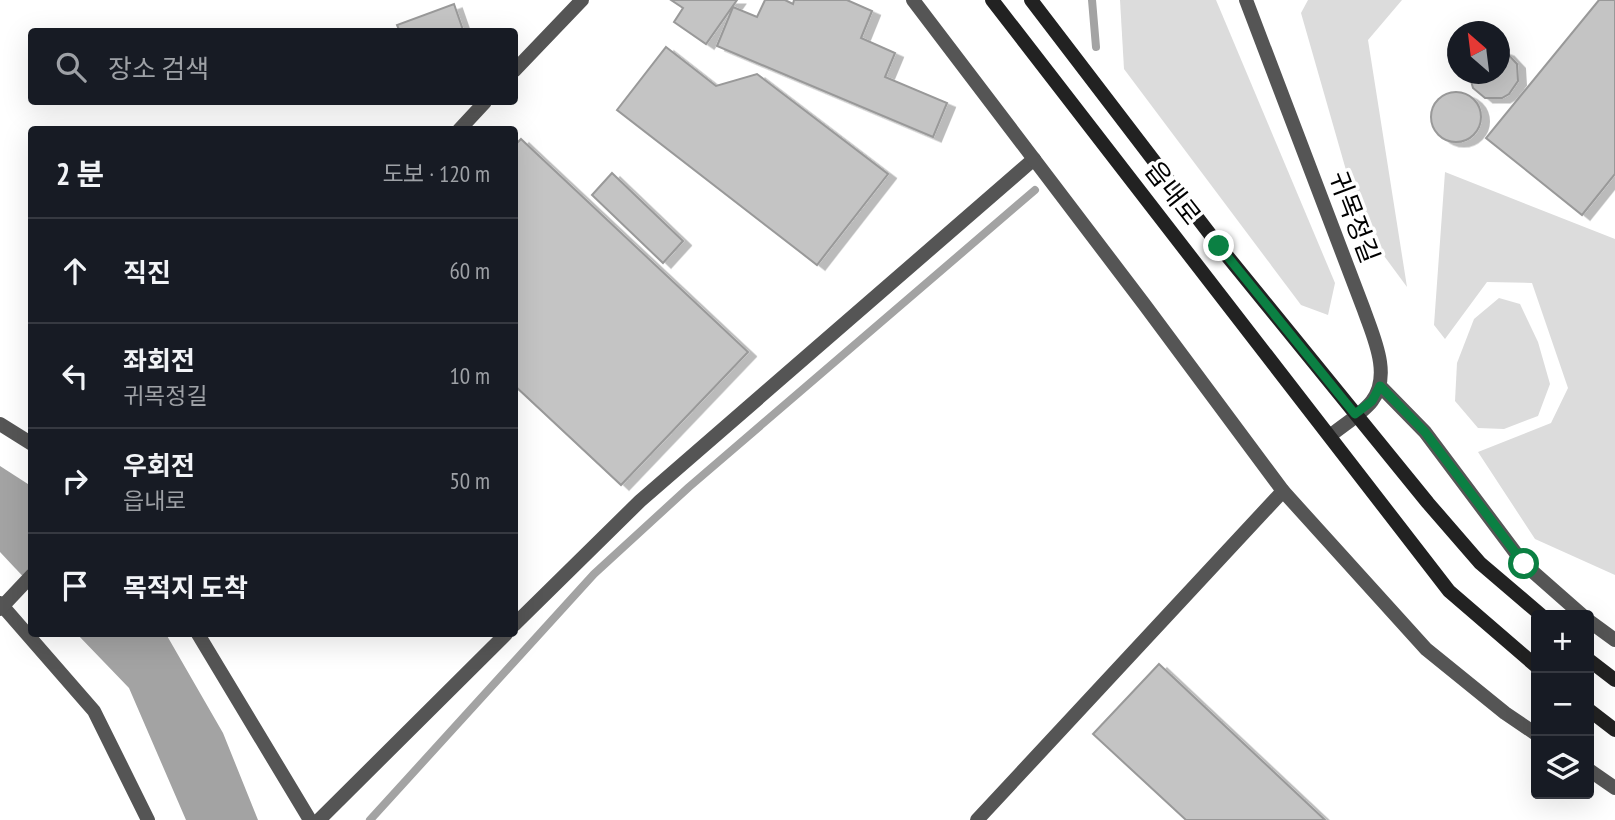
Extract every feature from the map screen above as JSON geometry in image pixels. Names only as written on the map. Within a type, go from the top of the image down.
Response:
[{"type":"street","points":[[518,67],[582,0]]},
{"type":"street","points":[[913,0],[1283,491],[1426,649],[1531,730]]},
{"type":"street","name":"읍내로","points":[[992,0],[1450,591],[1531,662]]},
{"type":"street","name":"읍내로","points":[[1031,0],[1219,246],[1428,503],[1480,563],[1535,610]]},
{"type":"street","name":"귀목정길","points":[[1246,0],[1364,310],[1380,359],[1380,386]]},
{"type":"street","points":[[462,126],[482,105]]},
{"type":"street","points":[[518,621],[639,501],[1034,159]]},
{"type":"street","points":[[1330,436],[1372,401],[1380,386],[1425,432],[1524,564],[1576,610]]},
{"type":"street","points":[[0,424],[28,442]]},
{"type":"street","points":[[977,820],[1283,491]]},
{"type":"street","points":[[28,579],[1,606],[28,636]]},
{"type":"street","points":[[1594,625],[1615,640]]},
{"type":"street","points":[[28,637],[94,711],[148,820]]},
{"type":"street","points":[[200,637],[310,820]]},
{"type":"street","points":[[319,820],[503,637]]},
{"type":"street","points":[[1594,664],[1615,680]]},
{"type":"street","points":[[1594,714],[1615,730]]},
{"type":"street","points":[[1594,773],[1615,788]]},
{"type":"shaded area","points":[[1120,0],[1216,0],[1335,283],[1328,315],[1301,305],[1124,69]]},
{"type":"shaded area","points":[[1308,0],[1402,0],[1368,40],[1407,287],[1362,226],[1301,13]]},
{"type":"shaded area","points":[[1445,172],[1615,239],[1615,575],[1535,539],[1478,452],[1551,423],[1568,388],[1532,283],[1487,282],[1445,339],[1434,325]]},
{"type":"shaded area","points":[[1499,298],[1520,304],[1538,342],[1550,384],[1538,416],[1504,429],[1478,428],[1455,401],[1457,363],[1474,319]]},
{"type":"shaded area","points":[[0,466],[28,484],[28,582],[0,552]]},
{"type":"shaded area","points":[[80,637],[168,637],[223,733],[258,820],[186,820],[129,688]]},
{"type":"building","points":[[671,0],[737,0],[706,44],[674,22],[683,8]]},
{"type":"building","points":[[765,0],[785,0],[793,4],[794,0],[847,0],[872,11],[861,38],[895,53],[885,77],[947,103],[933,137],[717,46],[733,7],[757,17]]},
{"type":"building","points":[[1599,0],[1615,0],[1615,174],[1582,215],[1486,138]]},
{"type":"building","points":[[454,4],[462,28],[398,28],[397,25]]},
{"type":"building","points":[[666,47],[716,86],[757,74],[888,174],[817,265],[617,110]]},
{"type":"building","points":[[1510,56],[1517,64],[1518,81],[1509,94],[1502,98],[1485,98],[1472,84],[1510,84]]},
{"type":"building","points":[[1456,92],[1474,99],[1481,117],[1474,135],[1456,142],[1438,135],[1431,117],[1438,99]]},
{"type":"building","points":[[521,139],[748,352],[621,485],[518,389],[518,142]]},
{"type":"building","points":[[612,173],[683,241],[663,263],[592,195]]},
{"type":"building","points":[[1159,664],[1325,820],[1186,820],[1093,734]]},
{"type":"waterway","points":[[1092,0],[1096,47]]},
{"type":"waterway","points":[[370,820],[594,574],[689,487],[1035,190]]},
{"type":"route","points":[[1219,246],[1355,414],[1372,401],[1380,386],[1425,432],[1524,564]]}]
